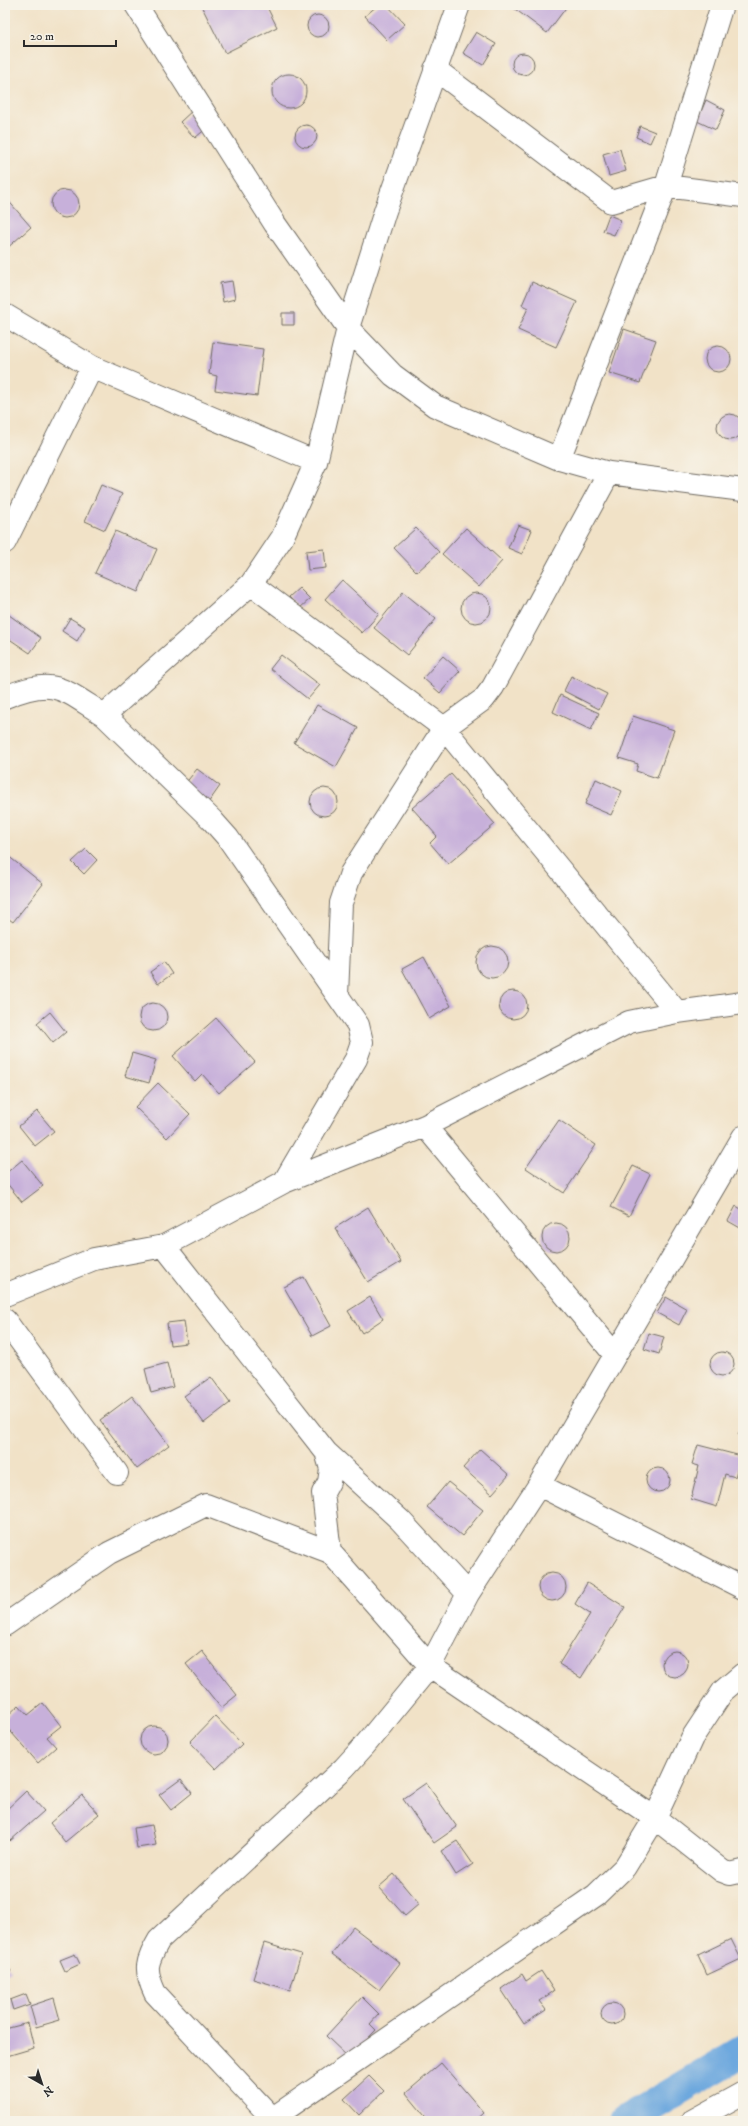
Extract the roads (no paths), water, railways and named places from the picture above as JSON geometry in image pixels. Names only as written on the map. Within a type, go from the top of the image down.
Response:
[{"type":"street","points":[[136,5],[275,224],[348,328],[392,375],[436,406],[559,459],[609,473],[743,490]]},
{"type":"street","points":[[104,715],[251,584],[282,538],[316,462],[348,328],[385,211],[459,5]]},
{"type":"street","points":[[559,459],[666,186],[722,5]]},
{"type":"street","points":[[435,69],[611,202],[666,186],[743,196]]},
{"type":"street","points":[[5,315],[92,367],[316,462]]},
{"type":"street","points":[[5,542],[92,367]]},
{"type":"street","points":[[337,995],[341,903],[344,887],[350,873],[444,728],[484,699],[493,687],[609,473]]},
{"type":"street","points":[[251,584],[444,728],[677,1012]]},
{"type":"street","points":[[5,697],[25,689],[46,686],[62,689],[104,715],[212,820],[228,838],[358,1025],[362,1042],[356,1059],[284,1182]]},
{"type":"street","points":[[5,1295],[94,1259],[164,1246],[284,1182],[425,1126],[629,1022],[677,1012],[743,1003]]},
{"type":"street","points":[[425,1126],[615,1355]]},
{"type":"street","points":[[743,1137],[539,1485],[468,1594],[430,1666],[349,1762],[159,1940],[148,1961],[147,1977],[155,1993],[274,2120],[596,1896],[625,1867],[655,1818],[692,1738],[723,1691],[743,1674]]},
{"type":"street","points":[[164,1246],[326,1452],[400,1520],[468,1594]]},
{"type":"street","points":[[5,1320],[116,1473]]},
{"type":"street","points":[[326,1452],[331,1469],[329,1482],[324,1493],[330,1552]]},
{"type":"street","points":[[539,1485],[743,1588]]},
{"type":"street","points":[[5,1625],[108,1553],[206,1506],[330,1552],[430,1666],[655,1818],[722,1871],[730,1874],[743,1871]]},
{"type":"street","points":[[692,2121],[743,2093]]},
{"type":"waterway","points":[[625,2121],[743,2051]]}]
